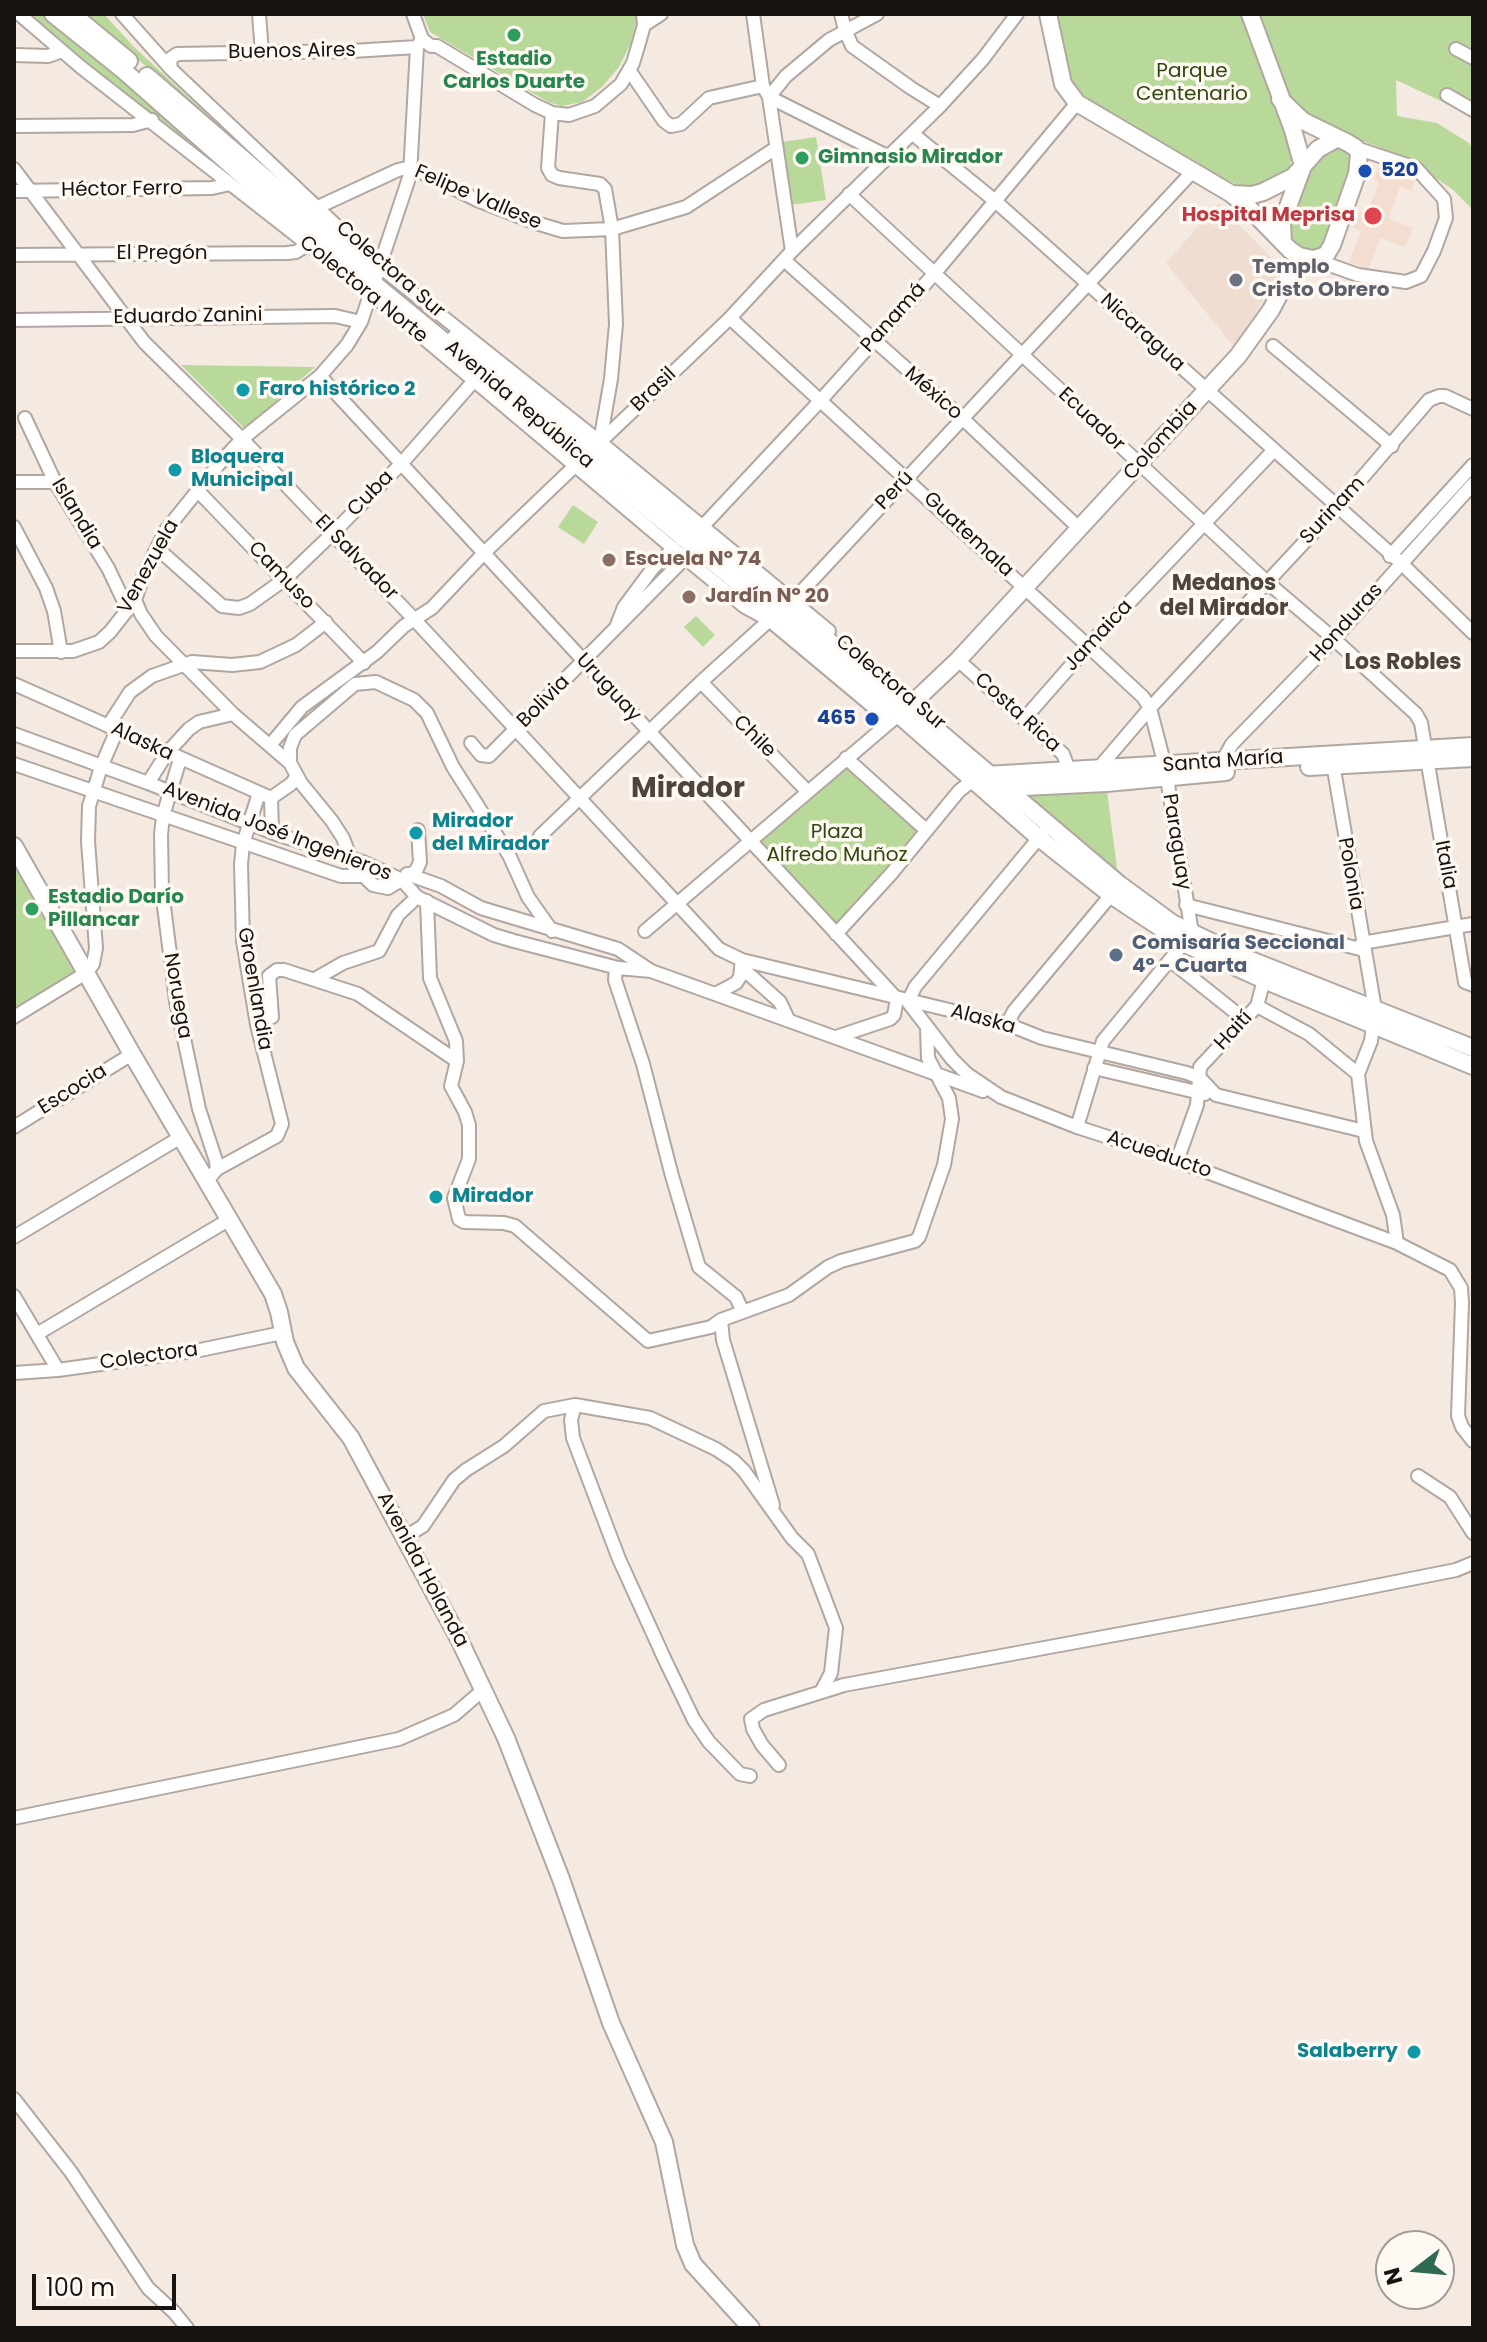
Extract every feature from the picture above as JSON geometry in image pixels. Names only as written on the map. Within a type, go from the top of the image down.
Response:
[{"type":"street","name":"Colectora Norte","points":[[19,14],[307,245],[375,279]]},
{"type":"street","name":"Avenida República","points":[[53,14],[123,70],[302,228],[375,279],[478,377],[588,453]]},
{"type":"street","name":"Avenida República","points":[[72,14],[375,279],[993,781],[1044,832]]},
{"type":"street","name":"Colectora Sur","points":[[122,14],[171,69],[318,207],[375,279]]},
{"type":"street","points":[[259,14],[262,53]]},
{"type":"street","points":[[413,14],[420,43],[552,113],[569,115],[595,106],[621,84],[629,70],[644,20],[661,14]]},
{"type":"street","points":[[753,14],[776,148],[788,256]]},
{"type":"street","points":[[841,14],[852,46],[940,106]]},
{"type":"street","points":[[629,70],[664,121],[671,126],[681,124],[709,98],[766,91],[845,30],[877,14]]},
{"type":"street","name":"Brasil","points":[[271,744],[302,707],[364,663],[414,619],[432,608],[484,553],[730,318],[849,194],[940,106],[983,59],[1017,14]]},
{"type":"street","points":[[1048,14],[1063,84],[1077,103],[1230,193],[1299,256],[1358,275],[1406,282],[1421,276],[1446,218],[1444,199],[1416,168],[1336,139],[1303,121],[1280,99]]},
{"type":"street","points":[[1250,14],[1303,166],[1282,223],[1283,243]]},
{"type":"street","name":"Venezuela","points":[[14,651],[61,652],[86,648],[99,642],[131,605],[166,530],[197,490],[242,439],[320,376],[347,345],[361,322],[411,167],[420,43]]},
{"type":"street","name":"Buenos Aires","points":[[171,69],[170,59],[177,54],[262,53],[420,43]]},
{"type":"street","points":[[1456,49],[1473,58]]},
{"type":"street","points":[[14,55],[48,56],[62,51]]},
{"type":"street","points":[[766,91],[887,156]]},
{"type":"street","points":[[1447,95],[1473,110]]},
{"type":"street","name":"Panamá","points":[[702,527],[934,274],[1077,103]]},
{"type":"street","points":[[552,113],[548,168],[552,175],[559,178],[600,184],[605,189],[612,229],[616,324],[611,379],[588,453]]},
{"type":"street","points":[[14,126],[133,125],[152,120]]},
{"type":"street","name":"Nicaragua","points":[[913,134],[994,200],[1338,506],[1473,633]]},
{"type":"street","points":[[1230,193],[1240,196],[1263,192],[1293,177],[1318,149],[1336,139]]},
{"type":"street","name":"Felipe Vallese","points":[[318,207],[411,167],[477,200],[536,223],[563,231],[612,229],[686,207],[776,148]]},
{"type":"street","name":"Colombia","points":[[645,931],[904,711],[958,660],[1139,465],[1250,340],[1271,310],[1291,272],[1302,263],[1326,255],[1359,167],[1356,148]]},
{"type":"street","name":"El Salvador","points":[[14,169],[144,342],[242,439],[518,728],[710,941],[742,964]]},
{"type":"street","name":"Perú","points":[[540,836],[701,682],[781,611],[1194,170]]},
{"type":"street","name":"Héctor Ferro","points":[[14,191],[212,188],[230,184]]},
{"type":"street","name":"Ecuador","points":[[849,194],[1139,465],[1416,714],[1421,723],[1425,754]]},
{"type":"street","name":"El Pregón","points":[[14,255],[287,253],[296,252],[307,245]]},
{"type":"street","name":"México","points":[[788,256],[872,341],[962,418],[1080,529]]},
{"type":"street","name":"Eduardo Zanini","points":[[14,320],[335,316],[361,322]]},
{"type":"street","name":"Guatemala","points":[[730,318],[1143,697],[1150,708],[1165,772]]},
{"type":"street","points":[[1273,346],[1392,446]]},
{"type":"street","name":"Uruguay","points":[[320,376],[836,934],[903,1000]]},
{"type":"street","name":"Cuba","points":[[157,548],[222,606],[239,608],[250,604],[285,579],[332,534],[401,464],[478,377]]},
{"type":"street","name":"Surinam","points":[[1098,769],[1150,708],[1392,446],[1429,400],[1439,396],[1473,409]]},
{"type":"street","name":"Islandia","points":[[25,418],[55,482],[131,605],[156,636],[233,714],[290,763],[343,838],[350,859],[363,876]]},
{"type":"street","name":"Jamaica","points":[[1025,718],[1088,646],[1274,450]]},
{"type":"street","points":[[588,453],[702,527],[781,611],[904,711]]},
{"type":"street","points":[[588,453],[674,548],[745,607],[781,611]]},
{"type":"street","name":"Honduras","points":[[1222,762],[1232,744],[1334,639],[1396,559],[1471,477]]},
{"type":"street","points":[[14,482],[55,482]]},
{"type":"street","name":"Camuso","points":[[197,490],[364,663]]},
{"type":"street","points":[[14,527],[46,588],[54,611],[61,652]]},
{"type":"street","name":"Bolivia","points":[[616,629],[624,607],[653,568],[674,548]]},
{"type":"street","name":"Bolivia","points":[[471,743],[481,755],[489,756],[686,557]]},
{"type":"street","points":[[14,1017],[86,973],[93,964],[96,948],[88,824],[92,793],[121,703],[139,683],[183,664],[245,665],[260,662],[296,645],[326,622]]},
{"type":"street","name":"Costa Rica","points":[[958,660],[1063,754],[1069,770]]},
{"type":"street","points":[[290,763],[290,748],[295,735],[355,684],[376,682],[414,700],[427,713],[453,767],[509,855],[528,897],[552,931]]},
{"type":"street","name":"Chile","points":[[701,682],[808,792]]},
{"type":"street","name":"Alaska","points":[[14,684],[265,796]]},
{"type":"street","name":"Colectora Sur","points":[[904,711],[995,770],[993,781]]},
{"type":"street","points":[[148,783],[181,736],[199,722],[233,714]]},
{"type":"street","name":"Avenida José Ingenieros","points":[[14,734],[247,823],[406,877],[422,899],[494,935],[571,958],[616,968],[651,971],[1001,1097]]},
{"type":"street","name":"Santa María","points":[[993,781],[1069,770],[1165,772],[1222,762],[1332,760],[1425,754],[1473,746]]},
{"type":"street","name":"Santa María","points":[[1425,754],[1473,758]]},
{"type":"street","name":"Italia","points":[[1425,754],[1469,984]]},
{"type":"street","points":[[846,758],[926,830]]},
{"type":"street","name":"Noruega","points":[[180,759],[163,816],[160,861],[169,960],[212,1175]]},
{"type":"street","name":"Santa María","points":[[993,781],[1253,769],[1332,760]]},
{"type":"street","name":"Polonia","points":[[1332,760],[1374,1017],[1368,1052],[1358,1074]]},
{"type":"street","points":[[14,764],[341,876],[363,876],[380,888],[388,888],[406,877],[420,862],[418,830]]},
{"type":"street","name":"Paraguay","points":[[1165,772],[1186,905],[1188,939]]},
{"type":"street","points":[[272,832],[265,796],[297,776]]},
{"type":"street","points":[[836,934],[891,874],[959,791],[993,781]]},
{"type":"street","name":"Groenlandia","points":[[212,1175],[277,1136],[282,1124],[257,1025],[243,941],[243,842],[247,823],[265,796]]},
{"type":"street","points":[[1044,832],[1111,895],[1264,980],[1473,1048]]},
{"type":"street","points":[[1044,832],[1172,923],[1188,939],[1374,1017],[1473,1066]]},
{"type":"street","points":[[836,1037],[890,1019],[1044,832]]},
{"type":"street","name":"Avenida Holanda","points":[[14,846],[181,1137],[212,1175],[230,1219],[273,1294],[282,1333],[296,1368],[343,1425],[405,1537],[483,1690],[506,1738],[561,1879],[611,2023],[664,2142],[685,2245],[693,2264],[751,2328]]},
{"type":"street","points":[[406,877],[481,908],[618,949],[651,971]]},
{"type":"street","points":[[1007,1024],[1014,1011],[1111,895]]},
{"type":"street","points":[[315,979],[343,963],[379,951],[398,915],[422,899],[430,978],[456,1041],[457,1061],[451,1086],[465,1112],[471,1142],[469,1159],[454,1198],[459,1219],[515,1226],[648,1341],[711,1327],[721,1320],[789,1295],[841,1261],[915,1241],[919,1237],[951,1138],[949,1098],[928,1058],[927,1027]]},
{"type":"street","points":[[1186,905],[1363,946],[1473,924]]},
{"type":"street","points":[[1077,1127],[1099,1052],[1108,1033],[1188,939]]},
{"type":"street","points":[[1171,961],[1245,1020]]},
{"type":"street","points":[[715,994],[736,983],[742,964],[780,1002],[788,1019]]},
{"type":"street","name":"Alaska","points":[[742,964],[1007,1024],[1042,1038],[1200,1078]]},
{"type":"street","points":[[616,968],[615,980],[643,1064],[699,1267],[736,1297],[743,1312]]},
{"type":"street","points":[[257,1025],[272,1017],[268,982],[272,973],[284,970],[358,994],[444,1049],[457,1061]]},
{"type":"street","name":"Haití","points":[[1200,1078],[1200,1067],[1257,1006],[1264,980]]},
{"type":"street","name":"Acueducto","points":[[903,1000],[967,1074],[1001,1097],[1397,1243],[1441,1264],[1450,1270],[1461,1288],[1459,1354]]},
{"type":"street","points":[[1257,1006],[1309,1034],[1358,1074],[1364,1131],[1393,1215],[1397,1243]]},
{"type":"street","name":"Escocia","points":[[14,1127],[132,1054]]},
{"type":"street","points":[[1094,1068],[1364,1131]]},
{"type":"street","points":[[1177,1161],[1197,1105],[1200,1078]]},
{"type":"street","points":[[1200,1078],[1216,1095]]},
{"type":"street","points":[[14,1237],[181,1137]]},
{"type":"street","points":[[37,1334],[230,1219]]},
{"type":"street","points":[[14,1296],[58,1370]]},
{"type":"street","points":[[721,1320],[723,1340],[776,1516]]},
{"type":"street","name":"Colectora","points":[[14,1373],[58,1370],[200,1350],[282,1333]]},
{"type":"street","points":[[1473,1359],[1459,1354],[1458,1416],[1473,1441]]},
{"type":"street","points":[[575,1405],[571,1420],[573,1438],[619,1559],[665,1660],[694,1720],[709,1742],[740,1774],[750,1776]]},
{"type":"street","points":[[405,1537],[423,1526],[454,1480],[504,1446],[537,1415],[553,1407],[575,1405],[650,1418],[716,1449],[744,1471],[808,1554],[836,1628],[831,1673],[821,1692]]},
{"type":"street","points":[[1418,1476],[1450,1497],[1473,1533]]},
{"type":"street","points":[[779,1765],[762,1745],[751,1719],[764,1710],[844,1685],[1320,1597],[1456,1570],[1473,1563]]},
{"type":"street","points":[[14,1818],[399,1739],[454,1715],[483,1690]]},
{"type":"street","points":[[14,2099],[71,2172],[148,2288],[187,2328]]},
{"type":"shaded area","name":"Hospital Meprisa","points":[[1379,167],[1415,181],[1411,191],[1400,187],[1388,218],[1413,228],[1405,247],[1381,238],[1368,269],[1349,262],[1361,231],[1353,227],[1360,212],[1367,214],[1379,182],[1374,180]]},
{"type":"shaded area","points":[[1219,203],[1277,264],[1280,274],[1234,347],[1166,263]]},
{"type":"green space","points":[[24,14],[43,14],[114,69],[306,240],[108,80],[44,33]]},
{"type":"green space","points":[[79,14],[104,14],[134,47],[300,200],[293,198],[182,94]]},
{"type":"green space","points":[[423,14],[636,14],[637,17],[631,43],[619,67],[602,87],[582,102],[562,106],[548,102],[430,32]]},
{"type":"green space","name":"Parque Centenario","points":[[1053,14],[1241,14],[1292,157],[1289,168],[1283,176],[1260,188],[1243,187],[1198,167],[1113,119],[1073,91]]},
{"type":"green space","points":[[1256,14],[1473,14],[1473,116],[1396,80],[1397,116],[1437,123],[1469,143],[1473,150],[1473,210],[1452,189],[1415,161],[1318,124],[1285,93]]},
{"type":"green space","name":"Gimnasio Mirador","points":[[816,137],[826,200],[791,205],[782,142]]},
{"type":"green space","points":[[1325,144],[1356,148],[1326,255],[1290,250],[1286,208]]},
{"type":"green space","points":[[181,365],[315,367],[245,429]]},
{"type":"green space","points":[[573,505],[598,522],[584,544],[558,527]]},
{"type":"green space","points":[[696,616],[715,635],[703,647],[684,627]]},
{"type":"green space","name":"Plaza Alfredo Muñoz","points":[[846,758],[926,830],[836,934],[750,839]]},
{"type":"green space","points":[[1106,783],[1119,884],[1004,787]]},
{"type":"green space","name":"Estadio Darío Pillancar","points":[[14,846],[86,973],[14,1017]]},
{"type":"place","name":"Estadio Carlos Duarte","points":[[514,35]]},
{"type":"place","name":"Gimnasio Mirador","points":[[802,158]]},
{"type":"place","name":"520","points":[[1365,171]]},
{"type":"place","name":"Hospital Meprisa","points":[[1373,216]]},
{"type":"place","name":"Templo Cristo Obrero","points":[[1236,280]]},
{"type":"place","name":"Faro histórico 2","points":[[243,390]]},
{"type":"place","name":"Bloquera Municipal","points":[[175,470]]},
{"type":"place","name":"Escuela Nº 74","points":[[609,560]]},
{"type":"place","name":"Jardín Nº 20","points":[[689,597]]},
{"type":"place","name":"465","points":[[872,719]]},
{"type":"place","name":"Mirador del Mirador","points":[[416,833]]},
{"type":"place","name":"Estadio Darío Pillancar","points":[[32,909]]},
{"type":"place","name":"Comisaría Seccional 4º - Cuarta","points":[[1116,955]]},
{"type":"place","name":"Mirador","points":[[436,1197]]},
{"type":"place","name":"Salaberry","points":[[1414,2052]]},
{"type":"district","name":"Medanos del Mirador","points":[[1224,596]]},
{"type":"district","name":"Los Robles","points":[[1403,663]]},
{"type":"district","name":"Mirador","points":[[688,790]]}]
